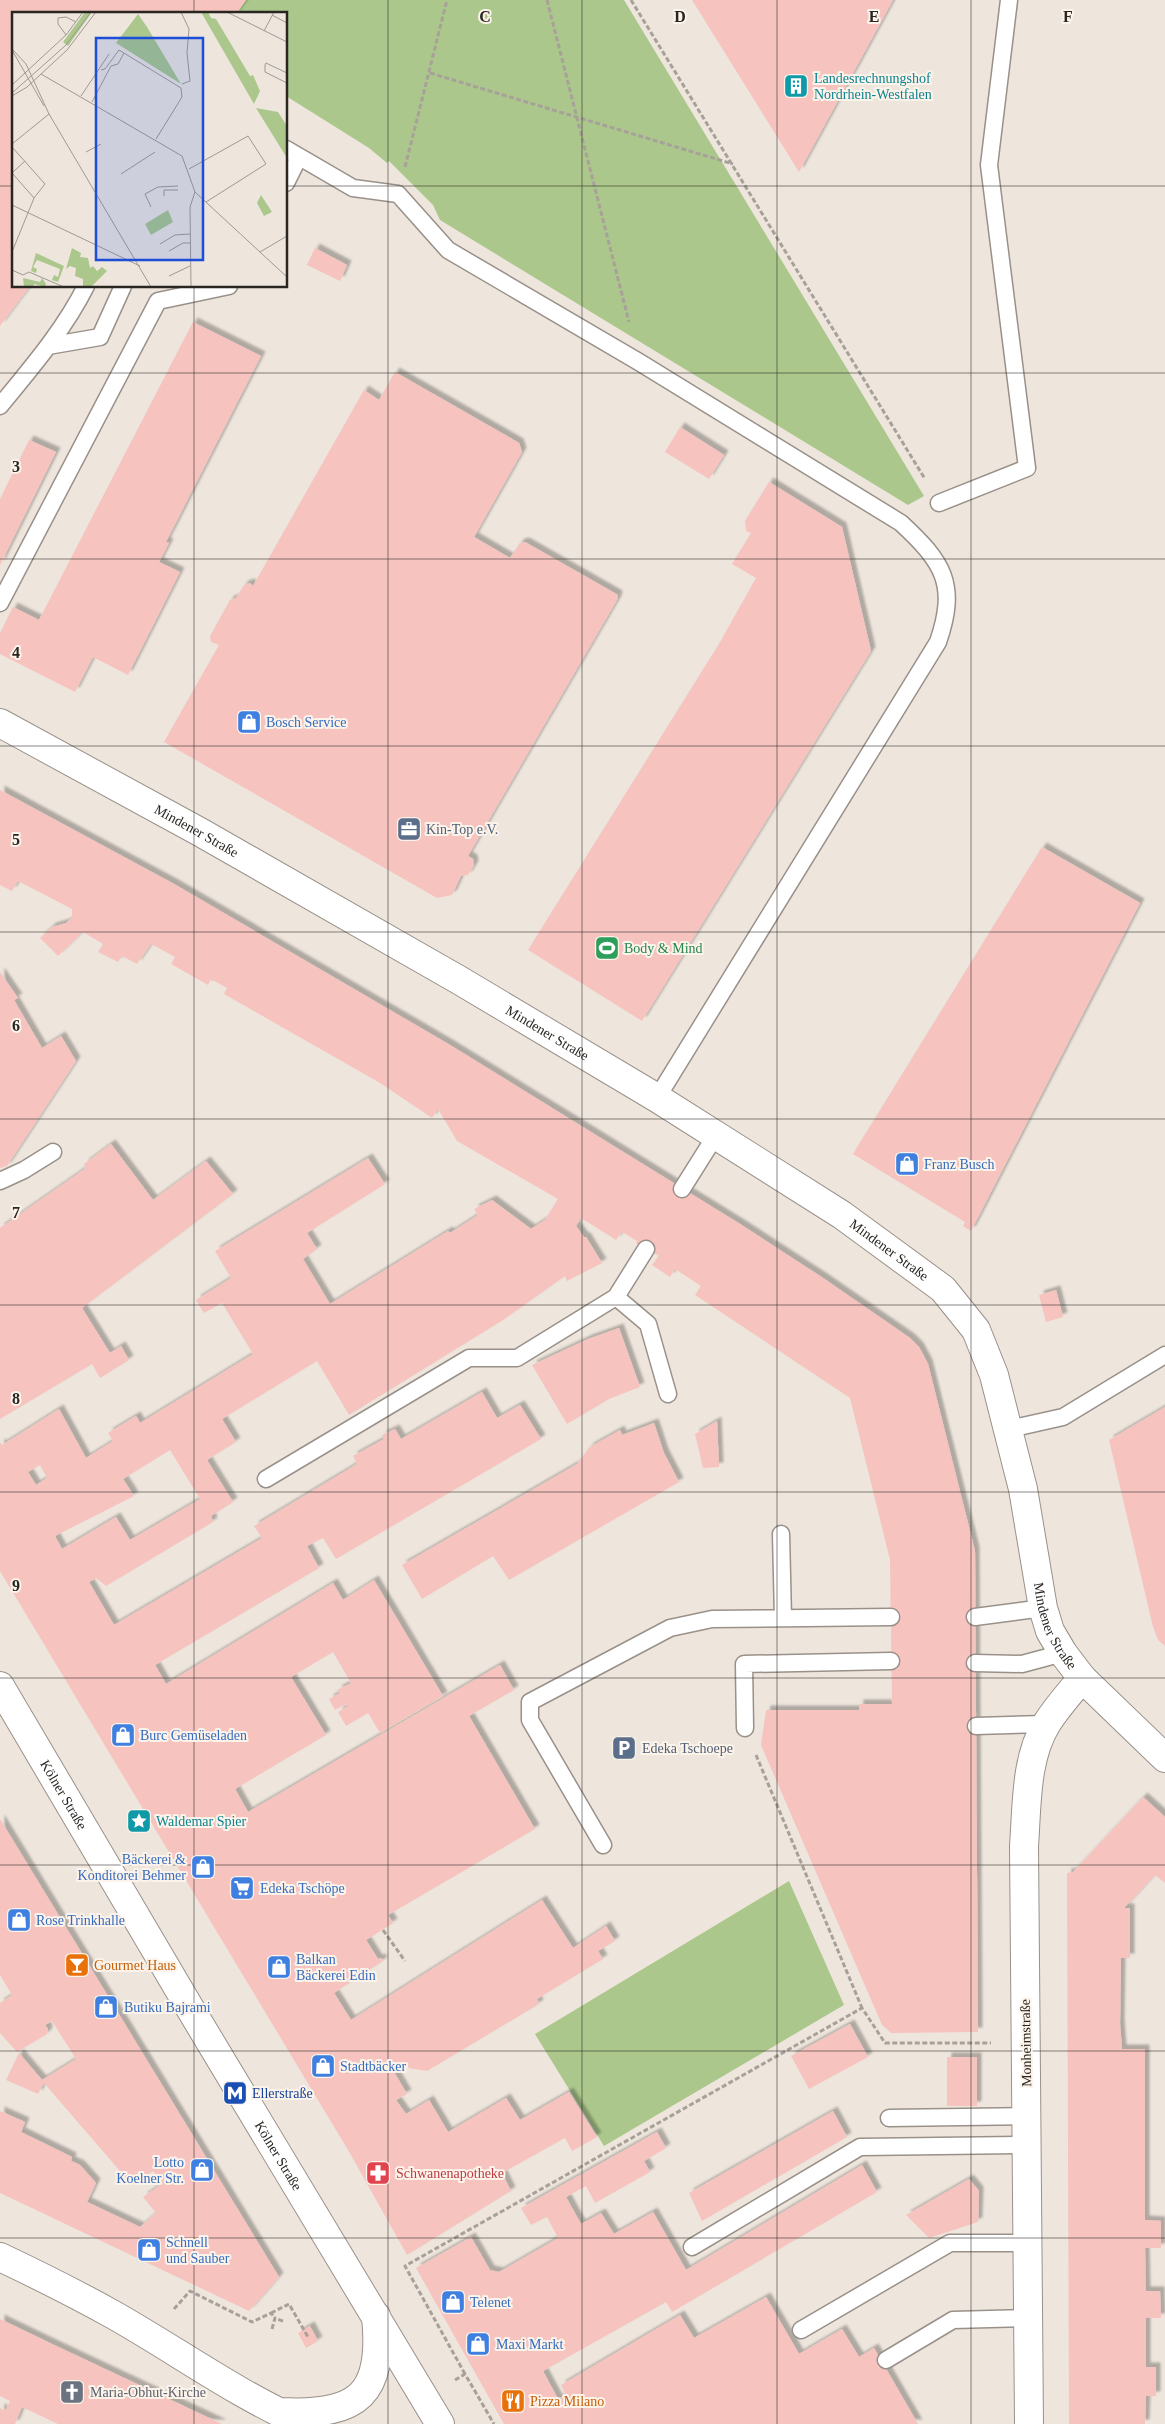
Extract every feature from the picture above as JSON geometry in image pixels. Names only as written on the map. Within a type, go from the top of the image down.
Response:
[{"type":"street","name":"Mindener Straße","points":[[0,722],[209,837],[459,980],[657,1098],[842,1214],[943,1290],[976,1330],[994,1375],[1023,1490],[1042,1608],[1050,1631],[1063,1653],[1082,1678],[1165,1758]]},
{"type":"street","name":"Monheimstraße","points":[[1029,2424],[1026,1820],[1030,1778],[1036,1746],[1046,1724],[1082,1678]]},
{"type":"street","name":"Kölner Straße","points":[[0,1686],[191,2010],[440,2424]]},
{"type":"street","points":[[0,2257],[113,2314],[277,2412],[304,2424]]},
{"type":"street","name":"Kölner Straße","points":[[277,2412],[307,2413],[338,2409],[356,2401],[367,2389],[374,2373],[379,2345],[376,2316]]},
{"type":"lane","points":[[939,503],[1027,468],[989,165],[1009,0]]},
{"type":"lane","points":[[288,174],[293,153],[354,188],[398,194],[448,250],[639,362],[900,523],[928,548],[945,580],[948,604],[938,642],[657,1098]]},
{"type":"lane","points":[[0,406],[48,346],[78,302],[85,288]]},
{"type":"lane","points":[[48,346],[100,337],[122,288]]},
{"type":"lane","points":[[0,603],[158,301],[220,288]]},
{"type":"lane","points":[[682,1189],[716,1135]]},
{"type":"lane","points":[[0,1181],[24,1170],[53,1152]]},
{"type":"lane","points":[[266,1480],[469,1358],[517,1358],[616,1297],[646,1249]]},
{"type":"lane","points":[[616,1297],[648,1324],[668,1394]]},
{"type":"lane","points":[[1009,1429],[1063,1417],[1165,1355]]},
{"type":"lane","points":[[781,1534],[783,1618]]},
{"type":"lane","points":[[975,1617],[1042,1608]]},
{"type":"lane","points":[[603,1845],[530,1720],[530,1702],[670,1628],[712,1619],[891,1617]]},
{"type":"lane","points":[[975,1663],[1022,1664],[1063,1653]]},
{"type":"lane","points":[[745,1728],[744,1664],[891,1661]]},
{"type":"lane","points":[[976,1726],[1046,1724]]},
{"type":"lane","points":[[889,2118],[1027,2116]]},
{"type":"lane","points":[[692,2248],[860,2147],[1027,2145]]},
{"type":"lane","points":[[800,2330],[950,2244],[1029,2243]]},
{"type":"lane","points":[[886,2360],[953,2320],[1029,2318]]},
{"type":"path","points":[[398,194],[447,0]]},
{"type":"path","points":[[547,0],[639,362]]},
{"type":"path","points":[[632,0],[939,503]]},
{"type":"path","points":[[430,73],[733,164]]},
{"type":"path","points":[[745,1728],[862,2008],[885,2044],[1026,2044]]},
{"type":"path","points":[[383,1930],[405,1961]]},
{"type":"path","points":[[465,2374],[405,2266],[862,2008]]},
{"type":"path","points":[[173,2310],[190,2291],[252,2322],[289,2304],[308,2337]]},
{"type":"path","points":[[271,2313],[275,2318],[285,2322]]},
{"type":"path","points":[[272,2329],[275,2318]]},
{"type":"green space","points":[[246,0],[624,0],[924,496],[908,505],[440,220],[433,205],[389,161],[387,163],[369,148],[288,97],[288,12],[237,12]]},
{"type":"green space","points":[[789,1881],[844,2005],[604,2146],[535,2034]]},
{"type":"building","points":[[0,0],[246,0],[237,12],[12,12],[12,288],[28,288],[0,326]]},
{"type":"building","name":"Landesrechnungshof Nordrhein-Westfalen","points":[[692,0],[893,0],[799,172]]},
{"type":"building","points":[[315,248],[347,265],[340,281],[307,265]]},
{"type":"building","points":[[193,322],[261,356],[166,542],[169,543],[159,562],[180,572],[128,675],[93,657],[75,692],[0,654],[0,633],[13,607],[39,620]]},
{"type":"building","points":[[395,372],[519,443],[522,452],[474,537],[510,558],[520,543],[525,542],[618,595],[617,600],[468,856],[473,859],[474,865],[468,875],[461,876],[452,895],[437,898],[164,742],[219,645],[211,642],[210,636],[230,600],[236,598],[244,585],[250,583],[253,586],[364,390],[379,400]]},
{"type":"building","points":[[680,427],[724,455],[709,479],[665,452]]},
{"type":"building","points":[[29,440],[56,452],[0,565],[0,499]]},
{"type":"building","points":[[769,482],[842,527],[871,651],[642,1021],[528,950],[719,644],[756,578],[732,564],[751,533],[746,531],[745,521]]},
{"type":"building","points":[[0,790],[174,884],[450,1045],[740,1224],[823,1278],[910,1338],[919,1347],[928,1364],[975,1551],[978,2032],[891,2033],[882,2025],[761,1745],[766,1710],[859,1710],[859,1704],[892,1704],[890,1560],[850,1398],[695,1295],[701,1286],[675,1269],[670,1277],[652,1265],[659,1256],[636,1243],[637,1241],[622,1232],[616,1240],[581,1218],[576,1226],[586,1237],[602,1263],[567,1281],[565,1276],[503,1320],[349,1415],[317,1361],[222,1419],[236,1442],[207,1460],[233,1502],[211,1516],[213,1522],[106,1586],[96,1578],[89,1582],[114,1625],[262,1538],[254,1526],[357,1464],[353,1456],[384,1439],[382,1435],[395,1429],[401,1439],[482,1392],[497,1418],[520,1405],[541,1439],[336,1559],[323,1538],[307,1546],[319,1568],[155,1665],[166,1684],[333,1583],[343,1600],[374,1580],[443,1696],[380,1733],[368,1713],[346,1726],[338,1712],[348,1706],[346,1704],[335,1710],[329,1699],[340,1693],[337,1690],[351,1683],[333,1652],[291,1677],[326,1735],[235,1789],[248,1812],[500,1665],[514,1690],[469,1716],[535,1829],[388,1915],[393,1923],[366,1940],[378,1959],[381,1958],[383,1961],[334,1993],[351,2020],[542,1900],[573,1948],[606,1926],[615,1941],[598,1951],[603,1959],[537,1999],[539,2004],[427,2071],[409,2068],[406,2064],[394,2072],[407,2094],[396,2100],[406,2114],[429,2100],[448,2132],[506,2098],[520,2120],[569,2092],[597,2137],[572,2151],[565,2138],[502,2173],[511,2191],[407,2255],[348,2150],[0,1571],[0,1442],[2,1445],[59,1409],[86,1458],[113,1441],[108,1433],[136,1416],[140,1423],[253,1354],[222,1303],[204,1313],[196,1300],[231,1278],[215,1251],[368,1158],[385,1184],[307,1233],[317,1249],[303,1259],[330,1304],[448,1231],[450,1233],[478,1215],[474,1209],[492,1200],[531,1229],[545,1220],[558,1199],[457,1141],[438,1109],[432,1118],[380,1083],[224,994],[227,988],[211,979],[208,985],[171,964],[175,957],[151,944],[137,964],[122,956],[118,962],[98,952],[103,944],[83,932],[58,956],[40,938],[52,927],[66,923],[72,918],[72,909],[18,881],[12,891],[0,885]],"holes":[[[170,1450],[200,1499],[130,1540],[116,1517],[62,1549],[55,1536],[134,1496],[123,1479]],[[40,1465],[47,1478],[36,1485],[28,1472]]]},
{"type":"building","points":[[1042,847],[1140,903],[971,1231],[963,1226],[965,1222],[853,1154]]},
{"type":"building","points":[[0,972],[18,998],[14,1000],[42,1048],[61,1036],[76,1061],[7,1166],[0,1168]]},
{"type":"building","points":[[111,1144],[153,1200],[206,1161],[233,1194],[82,1308],[110,1353],[121,1346],[129,1360],[100,1378],[92,1364],[0,1419],[0,1228],[86,1168],[84,1164]]},
{"type":"building","points":[[1056,1290],[1063,1317],[1046,1322],[1039,1295]]},
{"type":"building","points":[[619,1328],[640,1387],[609,1399],[567,1424],[532,1365],[588,1339]]},
{"type":"building","points":[[1165,1407],[1165,1646],[1158,1640],[1153,1627],[1109,1440]]},
{"type":"building","points":[[717,1421],[719,1467],[703,1468],[695,1434]]},
{"type":"building","points":[[654,1423],[664,1453],[679,1482],[509,1580],[493,1556],[422,1599],[402,1565],[577,1464],[590,1447],[620,1430],[622,1435]]},
{"type":"building","points":[[1143,1797],[1165,1817],[1165,1883],[1155,1875],[1124,1908],[1130,1908],[1130,1958],[1121,1958],[1120,2024],[1122,2049],[1145,2049],[1145,2220],[1161,2221],[1161,2248],[1145,2248],[1146,2291],[1160,2291],[1161,2318],[1146,2318],[1146,2367],[1156,2367],[1156,2396],[1146,2396],[1145,2424],[1069,2424],[1067,1873],[1073,1872]]},
{"type":"building","points":[[0,1819],[279,2277],[249,2311],[0,2193],[0,2111],[25,2122],[21,2132],[72,2157],[71,2161],[80,2165],[96,2183],[87,2202],[140,2227],[156,2213],[143,2197],[163,2183],[153,2171],[132,2185],[44,2083],[38,2094],[6,2080],[19,2053],[42,2080],[76,2059],[52,2021],[45,2025],[48,2029],[47,2034],[17,2052],[0,2033],[0,2003],[12,1995],[0,1975]]},
{"type":"building","points":[[850,2024],[868,2057],[809,2089],[791,2056]]},
{"type":"building","points":[[947,2057],[977,2057],[977,2106],[947,2106]]},
{"type":"building","points":[[833,2111],[847,2137],[702,2221],[689,2193]]},
{"type":"building","points":[[657,2132],[666,2148],[644,2161],[650,2172],[595,2203],[586,2186],[566,2197],[581,2224],[601,2213],[614,2234],[653,2212],[686,2270],[862,2165],[877,2192],[672,2312],[666,2302],[543,2371],[558,2399],[566,2395],[561,2385],[680,2315],[694,2338],[766,2297],[799,2354],[842,2329],[859,2357],[874,2348],[918,2424],[504,2424],[416,2268],[471,2237],[490,2270],[499,2272],[558,2238],[547,2217],[531,2225],[521,2208]]},
{"type":"building","points":[[969,2179],[979,2191],[978,2222],[929,2238],[906,2215]]},
{"type":"building","points":[[0,2319],[222,2424],[58,2424],[22,2407],[15,2424],[0,2424],[0,2408],[5,2411],[10,2401],[0,2396]]},
{"type":"building","points":[[310,2326],[318,2341],[306,2348],[298,2333]]},
{"type":"place","name":"Landesrechnungshof Nordrhein-Westfalen","points":[[796,86]]},
{"type":"place","name":"Bosch Service","points":[[249,722]]},
{"type":"place","name":"Kin-Top e.V.","points":[[409,829]]},
{"type":"place","name":"Body & Mind","points":[[607,948]]},
{"type":"place","name":"Franz Busch","points":[[907,1164]]},
{"type":"place","name":"Burc Gemüseladen","points":[[123,1735]]},
{"type":"place","name":"Edeka Tschoepe","points":[[624,1748]]},
{"type":"place","name":"Waldemar Spier","points":[[139,1821]]},
{"type":"place","name":"Bäckerei & Konditorei Behmer","points":[[203,1867]]},
{"type":"place","name":"Edeka Tschöpe","points":[[242,1888]]},
{"type":"place","name":"Rose Trinkhalle","points":[[19,1920]]},
{"type":"place","name":"Gourmet Haus","points":[[77,1965]]},
{"type":"place","name":"Balkan Bäckerei Edin","points":[[279,1967]]},
{"type":"place","name":"Butiku Bajrami","points":[[106,2007]]},
{"type":"place","name":"Stadtbäcker","points":[[323,2066]]},
{"type":"place","name":"Ellerstraße","points":[[235,2093]]},
{"type":"place","name":"Lotto Koelner Str.","points":[[202,2170]]},
{"type":"place","name":"Schwanenapotheke","points":[[378,2173]]},
{"type":"place","name":"Schnell und Sauber","points":[[149,2250]]},
{"type":"place","name":"Telenet","points":[[453,2302]]},
{"type":"place","name":"Maxi Markt","points":[[478,2344]]},
{"type":"place","name":"Maria-Obhut-Kirche","points":[[72,2392]]},
{"type":"place","name":"Pizza Milano","points":[[513,2401]]}]
